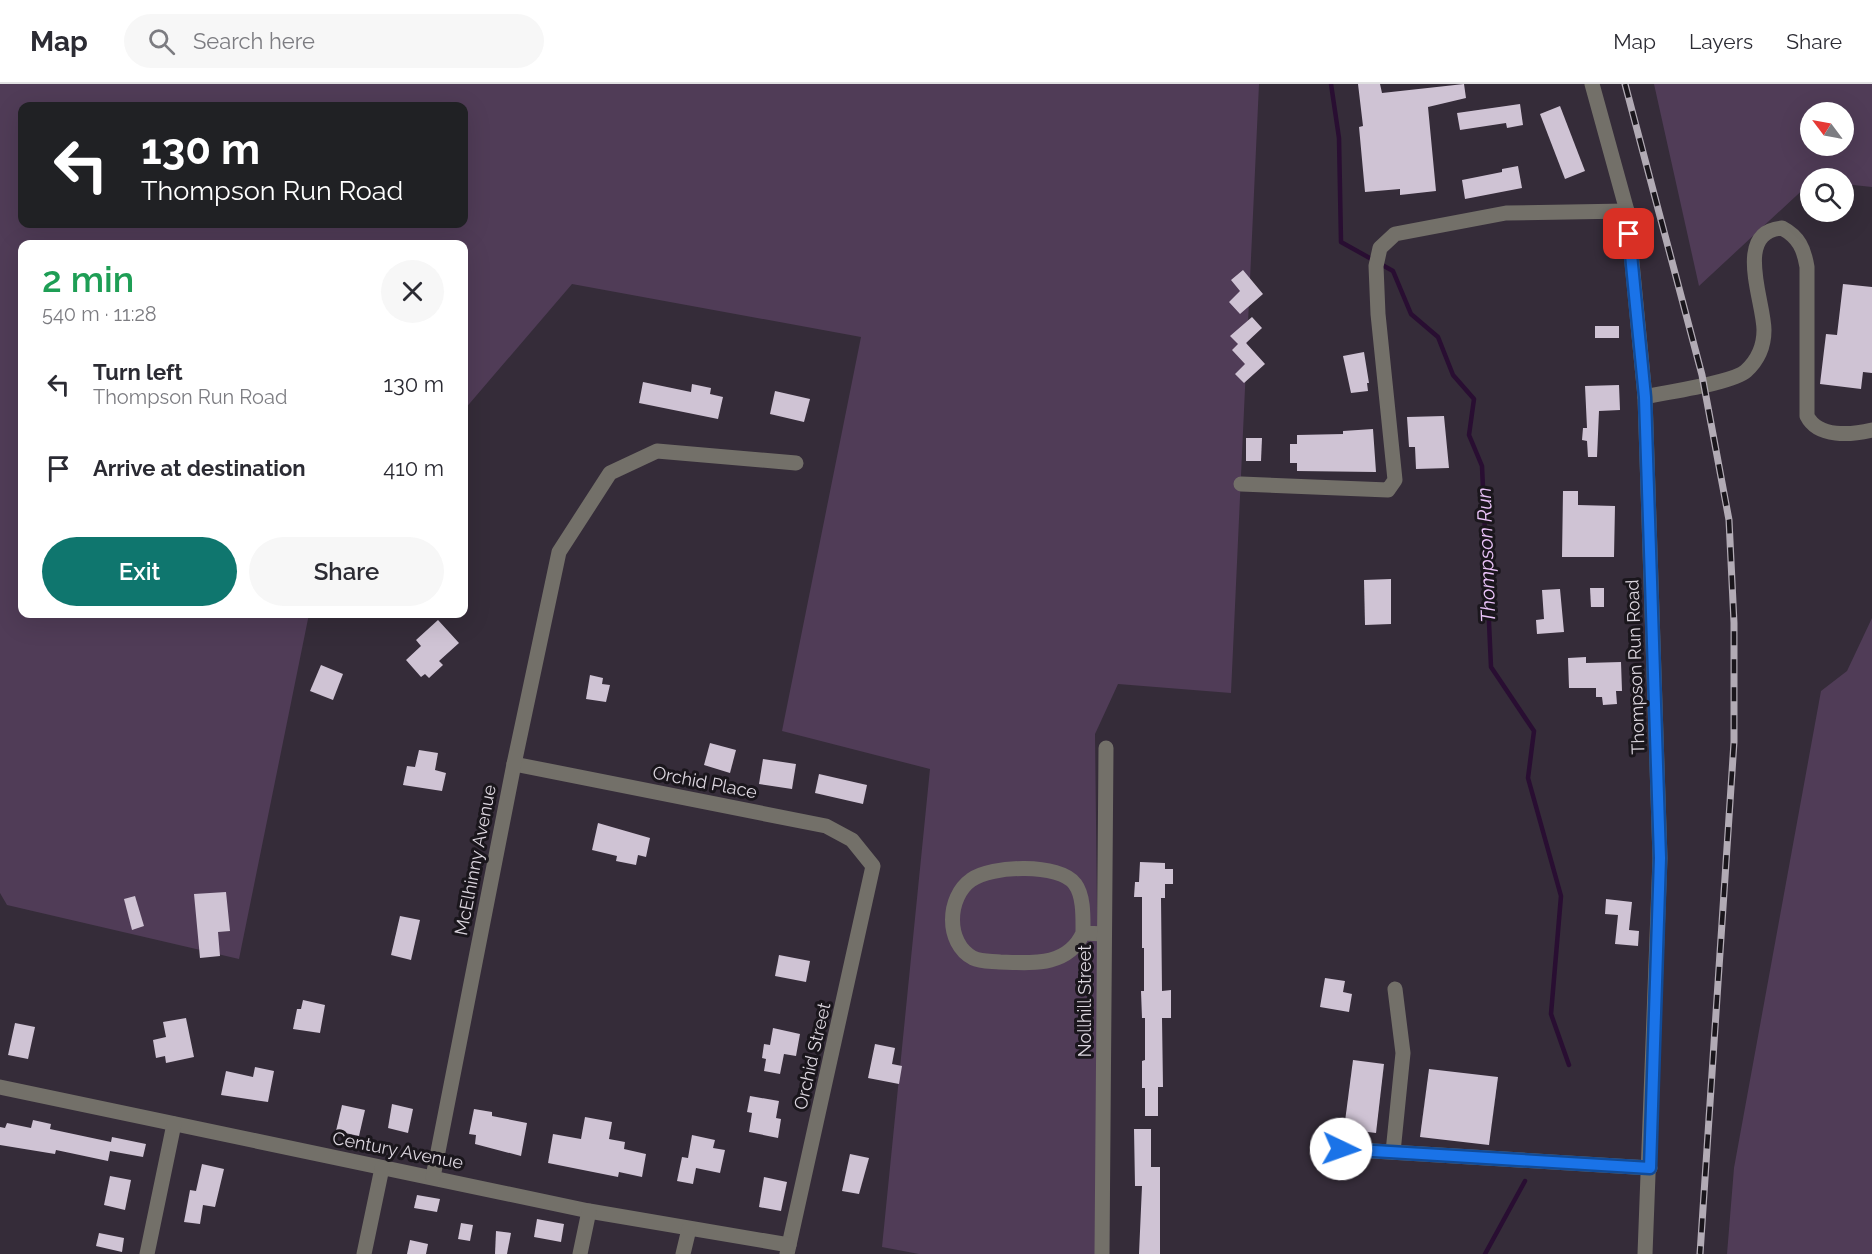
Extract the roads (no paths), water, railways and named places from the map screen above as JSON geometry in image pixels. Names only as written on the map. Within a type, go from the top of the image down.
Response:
[{"type":"street","name":"Thompson Run Road","points":[[1592,84],[1627,211],[1645,397],[1660,858],[1645,1254]]},
{"type":"street","points":[[1241,484],[1388,490],[1395,480],[1378,314],[1376,266],[1380,248],[1395,234],[1506,213],[1627,211]]},
{"type":"street","points":[[1645,397],[1730,378],[1744,373],[1753,364],[1763,343],[1764,331],[1753,267],[1754,254],[1761,237],[1767,232],[1782,228],[1797,239],[1804,250],[1807,267],[1807,416],[1811,423],[1827,431],[1859,434],[1872,430]]},
{"type":"street","name":"McElhinny Avenue","points":[[433,1177],[513,764],[559,552],[610,473],[657,451],[796,463]]},
{"type":"street","name":"Nollhill Street","points":[[1101,1254],[1106,748]]},
{"type":"street","name":"Orchid Place","points":[[513,764],[826,826],[852,840],[873,866]]},
{"type":"street","name":"Orchid Street","points":[[788,1249],[873,866]]},
{"type":"street","points":[[1003,869],[1051,871],[1067,877],[1078,890],[1083,933],[1073,948],[1054,960],[1027,963],[980,961],[958,945],[953,929],[953,911],[967,884],[987,872],[1003,869]]},
{"type":"street","points":[[1083,933],[1104,933]]},
{"type":"street","points":[[1394,1152],[1403,1053],[1395,989]]},
{"type":"street","name":"Century Avenue","points":[[0,1087],[382,1168],[788,1249]]},
{"type":"street","points":[[147,1254],[174,1124]]},
{"type":"street","points":[[1341,1149],[1650,1168]]},
{"type":"street","points":[[364,1254],[382,1168]]},
{"type":"street","points":[[580,1254],[590,1210]]},
{"type":"street","points":[[683,1254],[689,1229]]},
{"type":"waterway","name":"Thompson Run","points":[[1331,84],[1339,138],[1341,242],[1393,271],[1411,314],[1438,337],[1453,375],[1474,399],[1469,435],[1482,466],[1491,667],[1534,731],[1528,778],[1561,896],[1551,1014],[1569,1065]]},
{"type":"waterway","name":"Thompson Run","points":[[1485,1254],[1525,1181]]},
{"type":"railway","points":[[1625,84],[1702,375],[1729,520],[1734,623],[1734,742],[1700,1254]]}]
